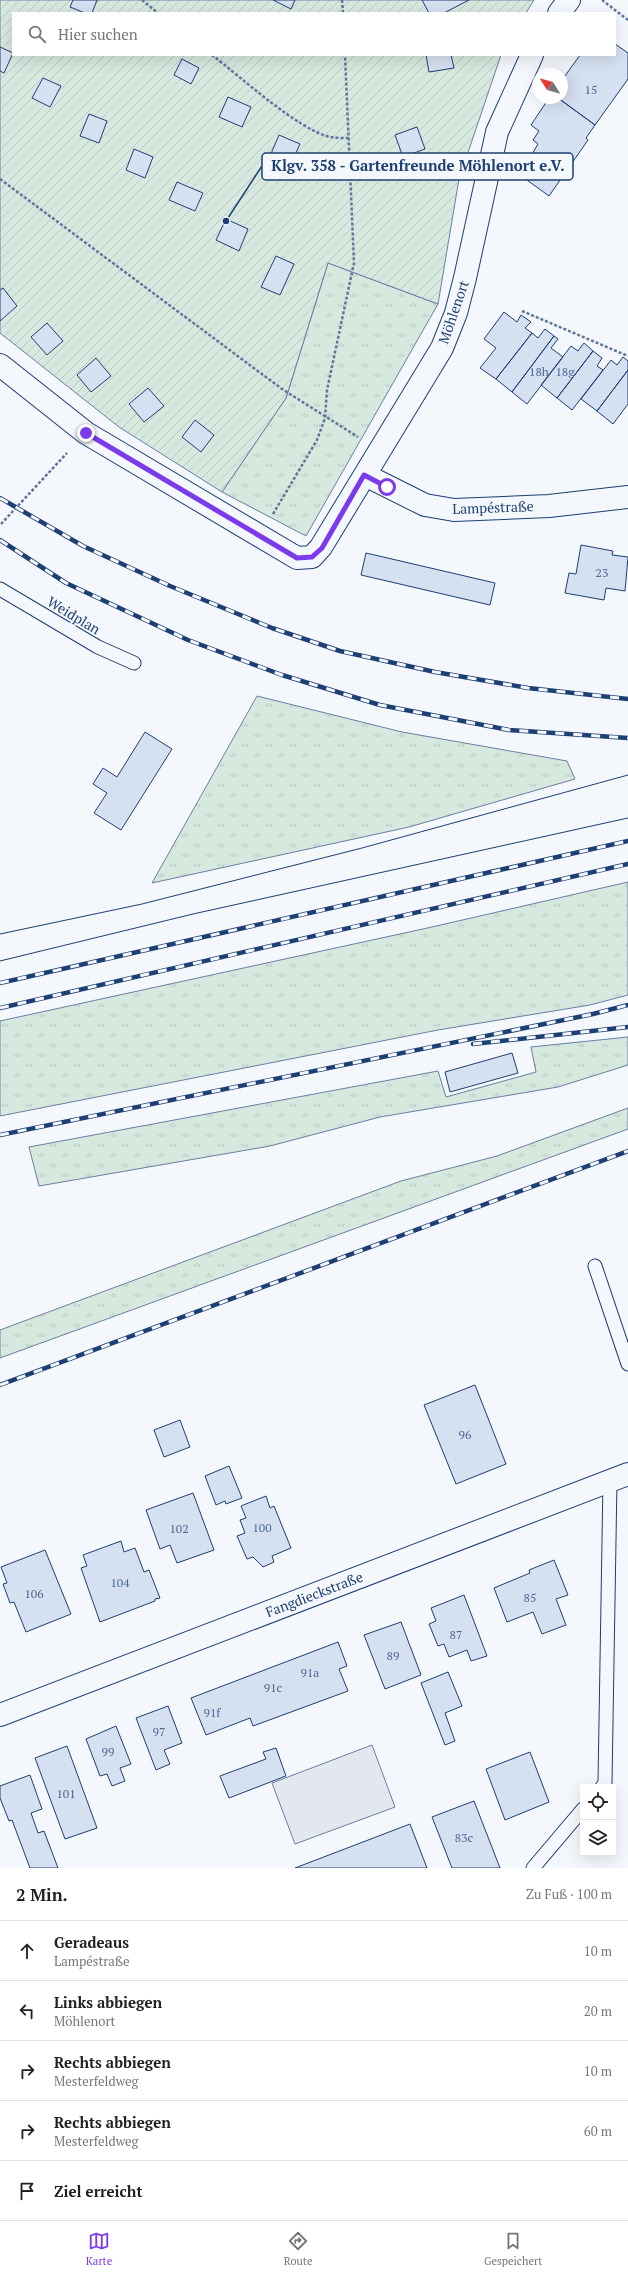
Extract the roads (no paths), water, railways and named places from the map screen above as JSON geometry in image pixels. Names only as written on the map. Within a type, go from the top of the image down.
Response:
[{"type":"street","points":[[560,12],[569,0]]},
{"type":"street","name":"Möhlenort","points":[[0,365],[86,433],[297,558],[312,557],[322,548],[364,475],[442,348],[456,313],[497,132],[532,56]]},
{"type":"street","name":"Lampéstraße","points":[[364,475],[426,505],[454,510],[549,506],[628,497]]},
{"type":"street","name":"Fangdieckstraße","points":[[0,1715],[619,1477]]},
{"type":"lane","name":"Weidplan","points":[[0,589],[98,647],[134,662]]},
{"type":"lane","points":[[594,1266],[628,1364]]},
{"type":"lane","points":[[604,1784],[619,1477]]},
{"type":"lane","points":[[533,1868],[580,1813]]},
{"type":"tram line","points":[[0,934],[142,904],[362,848],[628,775]]},
{"type":"tram line","points":[[0,961],[193,914],[628,818]]},
{"type":"railway","points":[[0,498],[83,546],[170,586],[272,628],[340,651],[435,672],[528,688],[628,699]]},
{"type":"railway","points":[[0,540],[66,583],[188,640],[282,675],[380,705],[509,730],[628,738]]},
{"type":"railway","points":[[0,983],[628,841]]},
{"type":"railway","points":[[0,1008],[628,864]]},
{"type":"railway","points":[[0,1135],[593,1014],[628,1005]]},
{"type":"railway","points":[[473,1044],[628,1027]]},
{"type":"railway","points":[[0,1385],[628,1151]]},
{"type":"place","name":"Klgv. 358 - Gartenfreunde Möhlenort e.V.","points":[[226,221]]}]
